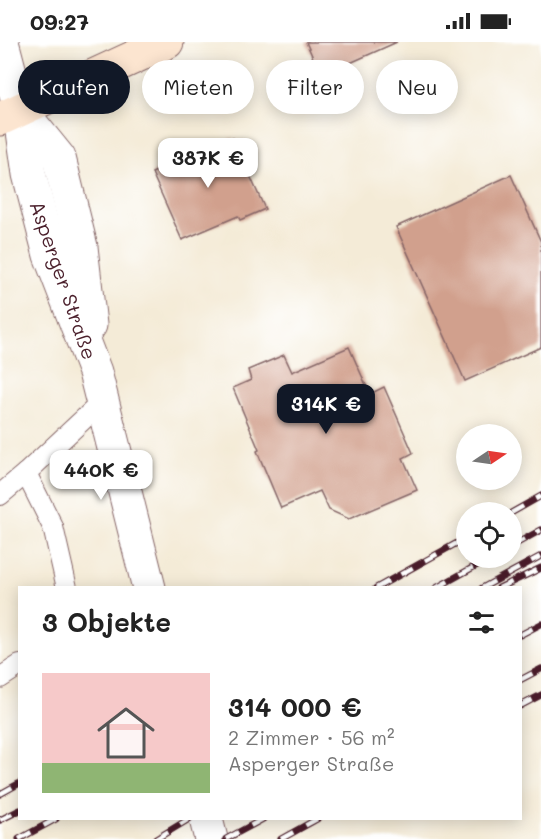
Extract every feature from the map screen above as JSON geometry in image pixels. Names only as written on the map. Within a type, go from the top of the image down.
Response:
[{"type":"street","name":"Asperger Straße","points":[[2,42],[10,114],[29,174],[50,255],[99,387],[149,586]]},
{"type":"street","points":[[10,114],[167,42]]},
{"type":"street","points":[[206,820],[211,839]]},
{"type":"lane","points":[[0,495],[26,473],[99,387]]},
{"type":"lane","points":[[26,473],[54,527],[67,586]]},
{"type":"lane","points":[[0,678],[18,666]]},
{"type":"building","points":[[306,42],[397,42],[357,60],[314,60]]},
{"type":"building","points":[[233,138],[265,209],[240,220],[238,216],[182,240],[152,173]]},
{"type":"building","points":[[511,175],[541,242],[541,347],[465,381],[396,227]]},
{"type":"building","points":[[349,347],[370,394],[384,387],[413,453],[403,458],[417,490],[349,519],[329,510],[320,491],[281,508],[233,388],[251,380],[248,370],[284,355],[292,372]]},
{"type":"railway","points":[[522,507],[541,496]]},
{"type":"railway","points":[[522,540],[541,530]]},
{"type":"railway","points":[[380,586],[456,544]]},
{"type":"railway","points":[[486,586],[541,556]]},
{"type":"railway","points":[[440,586],[472,568]]},
{"type":"railway","points":[[503,586],[541,568]]},
{"type":"railway","points":[[522,634],[541,624]]},
{"type":"railway","points":[[522,679],[541,669]]},
{"type":"railway","points":[[522,705],[541,695]]},
{"type":"railway","points":[[0,794],[18,784]]},
{"type":"railway","points":[[0,820],[18,811]]},
{"type":"railway","points":[[19,839],[54,820]]},
{"type":"railway","points":[[156,839],[187,820]]},
{"type":"railway","points":[[226,839],[261,820]]},
{"type":"railway","points":[[281,839],[315,820]]}]
